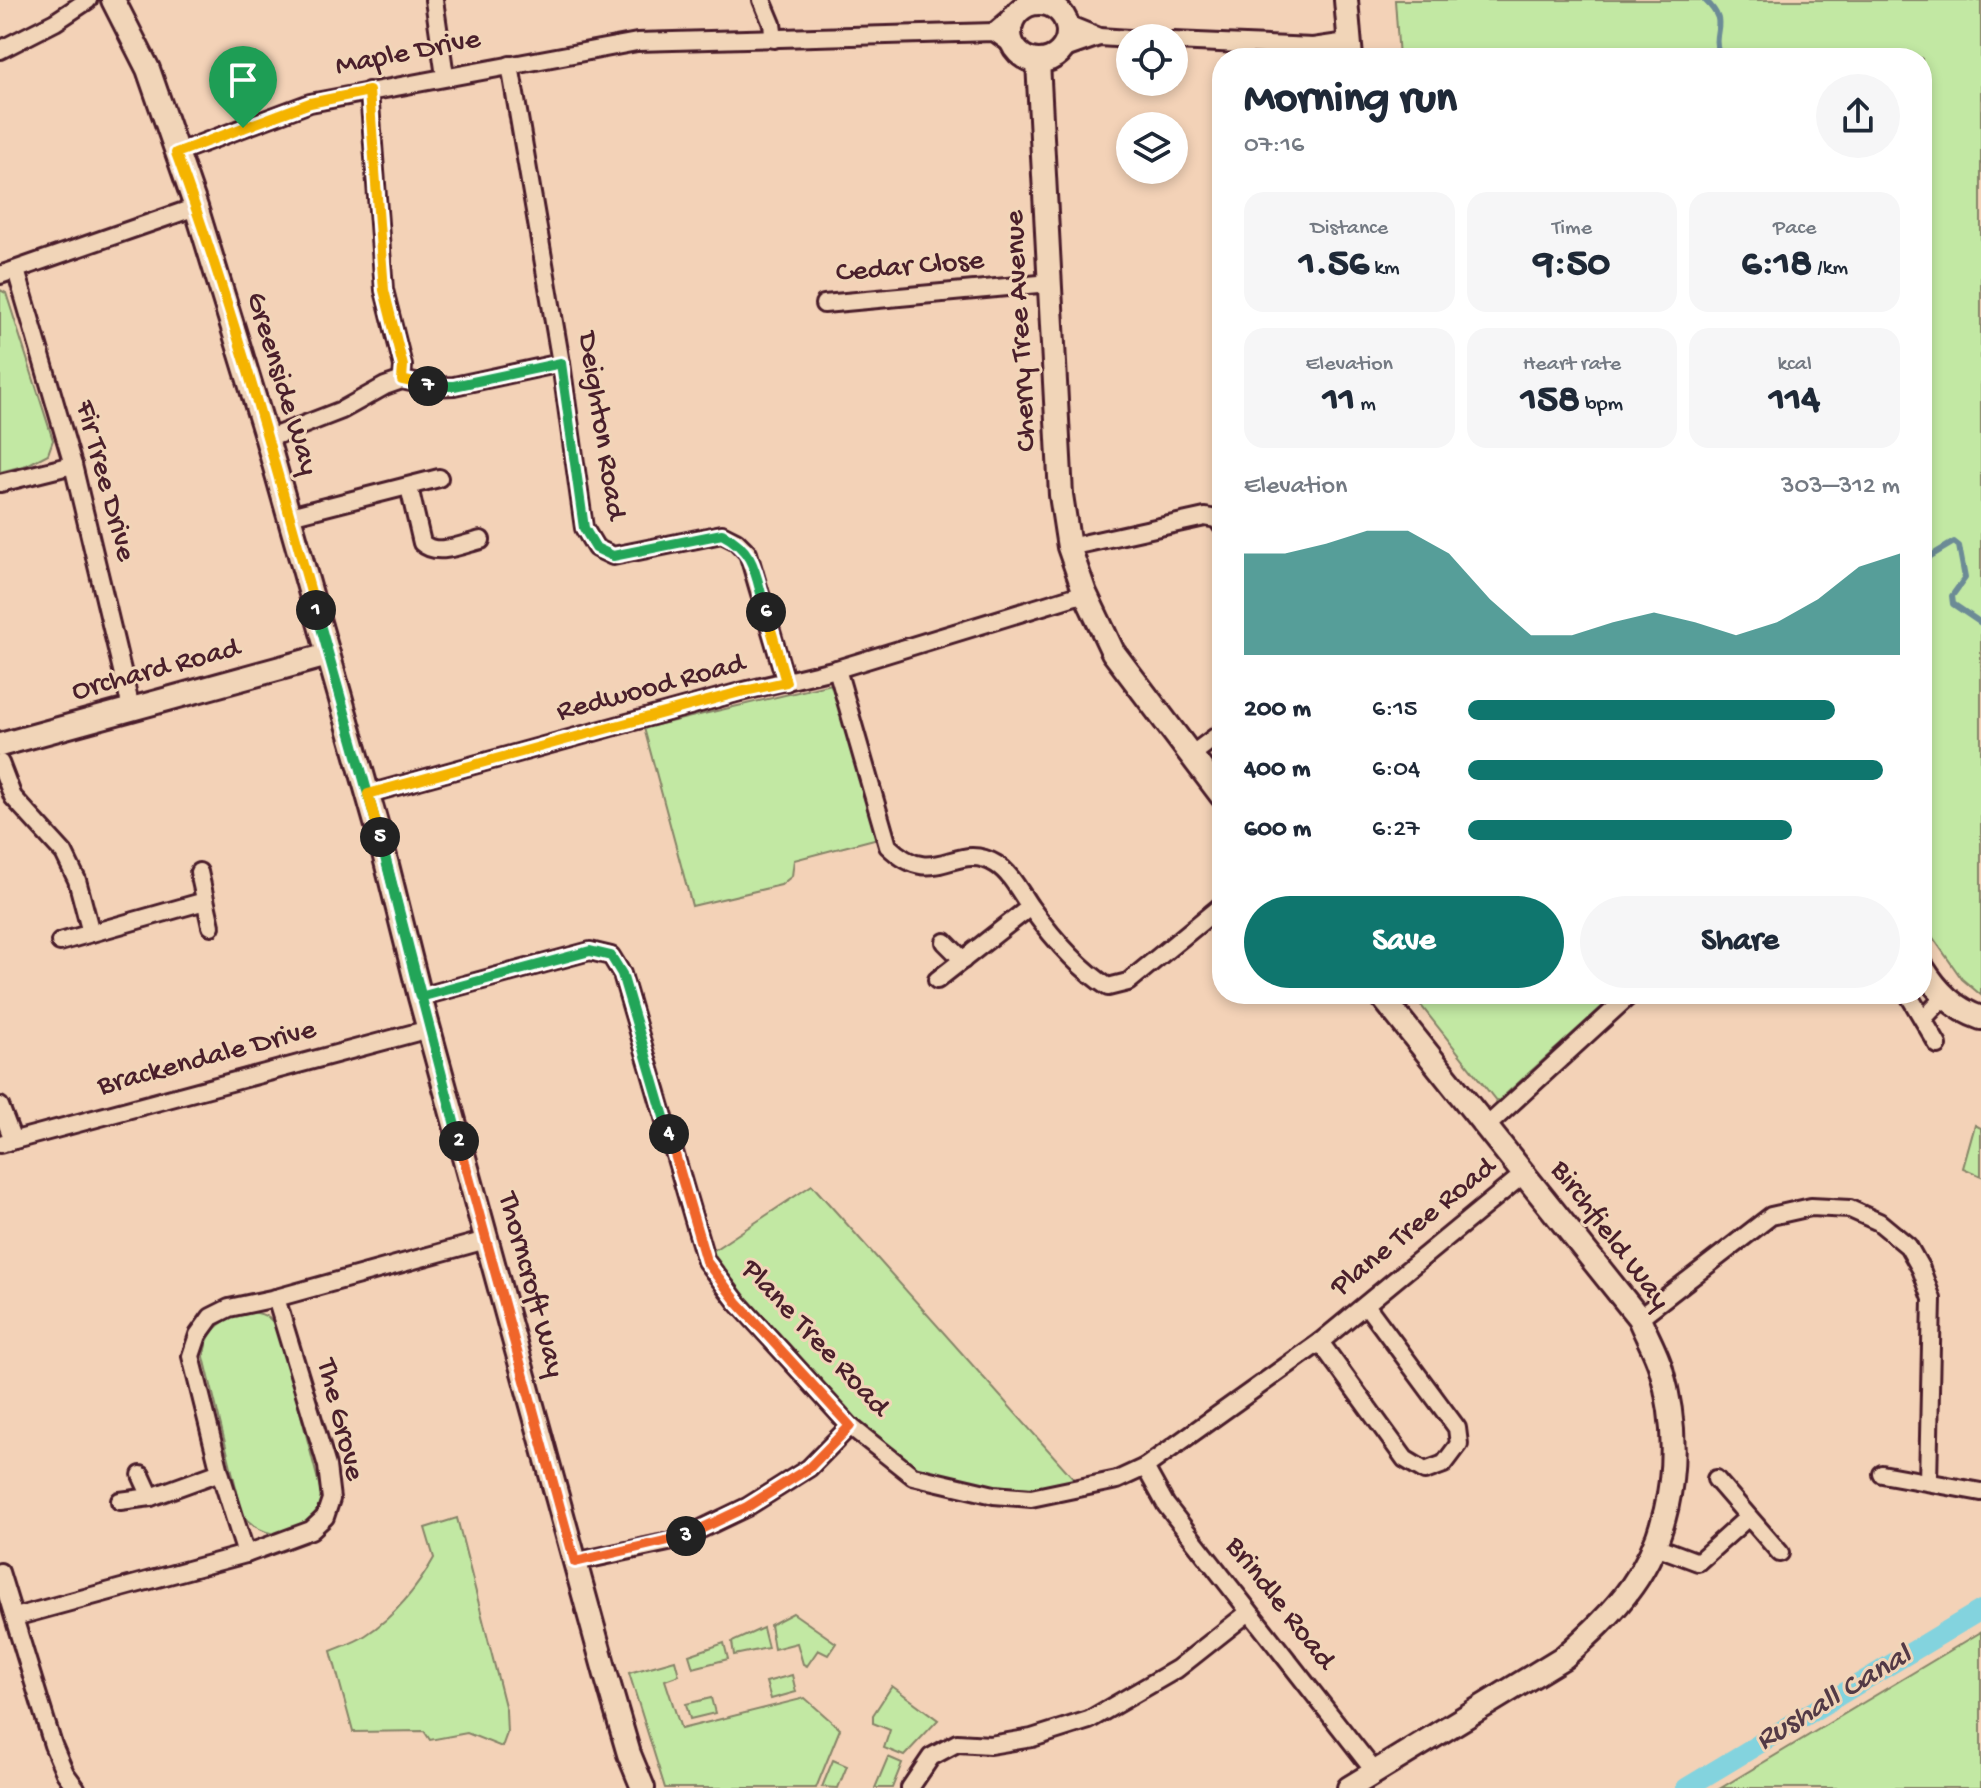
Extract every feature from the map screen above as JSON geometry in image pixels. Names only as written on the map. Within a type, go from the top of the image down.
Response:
[{"type":"street","points":[[0,50],[55,22],[88,0]]},
{"type":"street","name":"Greenside Way","points":[[113,0],[148,69],[196,207],[290,516],[368,794]]},
{"type":"street","points":[[434,0],[445,76]]},
{"type":"street","points":[[762,0],[772,24],[774,39]]},
{"type":"street","points":[[1346,0],[1349,48]]},
{"type":"street","points":[[1062,50],[1067,39],[1067,24],[1062,14],[1050,5],[1037,1],[1027,4],[1014,15],[1003,38],[1021,56],[1038,62],[1099,37]]},
{"type":"street","points":[[1067,24],[1099,37],[1116,38]]},
{"type":"street","name":"Maple Drive","points":[[176,153],[310,103],[637,42],[1003,38]]},
{"type":"street","points":[[1188,42],[1263,48]]},
{"type":"street","name":"Cherry Tree Avenue","points":[[1038,62],[1061,495],[1069,547],[1085,593]]},
{"type":"street","name":"Deighton Road","points":[[510,65],[561,363],[584,528],[596,548],[613,556],[722,534],[736,541],[748,553],[786,682]]},
{"type":"street","points":[[369,91],[384,290],[403,366],[402,380]]},
{"type":"street","points":[[8,272],[196,207]]},
{"type":"street","name":"Fir Tree Drive","points":[[8,272],[73,465],[131,708]]},
{"type":"street","name":"Cedar Close","points":[[824,304],[1050,283]]},
{"type":"street","points":[[267,439],[342,410],[402,380],[433,387],[454,386],[561,363]]},
{"type":"street","points":[[0,483],[73,465]]},
{"type":"street","points":[[290,516],[439,478]]},
{"type":"street","points":[[409,487],[422,543],[436,551],[481,540]]},
{"type":"street","points":[[1069,547],[1205,517],[1212,518]]},
{"type":"street","points":[[1085,593],[1113,652],[1212,784]]},
{"type":"street","name":"Redwood Road","points":[[368,794],[740,692],[837,669],[1085,593]]},
{"type":"street","name":"Orchard Road","points":[[0,745],[328,655]]},
{"type":"street","points":[[837,669],[888,846],[903,861],[927,867],[974,856],[998,865],[1066,949],[1094,978],[1108,987],[1128,982],[1212,913]]},
{"type":"street","points":[[1190,756],[1212,740]]},
{"type":"street","points":[[0,763],[13,797],[64,853],[77,880],[91,933]]},
{"type":"street","name":"Thorncroft Way","points":[[368,794],[420,997],[575,1562],[629,1754],[643,1788]]},
{"type":"street","points":[[199,872],[211,926]]},
{"type":"street","points":[[60,942],[205,901]]},
{"type":"street","points":[[937,980],[1030,907]]},
{"type":"street","points":[[945,942],[963,960]]},
{"type":"street","name":"Plane Tree Road","points":[[420,997],[590,951],[611,956],[622,974],[706,1261],[737,1302],[850,1426],[913,1476],[994,1495],[1031,1498],[1117,1480],[1145,1467],[1320,1342],[1525,1173]]},
{"type":"street","points":[[1932,981],[1944,997],[1965,1013],[1981,1018]]},
{"type":"street","points":[[1923,1019],[1944,997]]},
{"type":"street","name":"Birchfield Way","points":[[1349,1788],[1564,1657],[1595,1630],[1632,1586],[1655,1546],[1668,1503],[1673,1459],[1671,1415],[1661,1367],[1639,1318],[1388,1004]]},
{"type":"street","points":[[1487,1126],[1620,1004]]},
{"type":"street","points":[[1914,1004],[1938,1045]]},
{"type":"street","name":"Brackendale Drive","points":[[6,1142],[429,1029]]},
{"type":"street","points":[[0,1106],[6,1142]]},
{"type":"street","points":[[1639,1318],[1771,1216],[1811,1207],[1850,1209],[1879,1222],[1908,1246],[1932,1299],[1928,1482]]},
{"type":"street","points":[[246,1554],[220,1472],[191,1356],[198,1335],[211,1317],[229,1308],[486,1240]]},
{"type":"street","name":"The Grove","points":[[15,1617],[246,1554],[311,1530],[325,1517],[331,1499],[327,1466],[276,1298]]},
{"type":"street","points":[[1320,1342],[1405,1459],[1425,1471],[1444,1464],[1459,1444],[1457,1428],[1366,1305]]},
{"type":"street","points":[[575,1562],[678,1540],[747,1507],[809,1468],[850,1426]]},
{"type":"street","name":"Brindle Road","points":[[1145,1467],[1166,1505],[1375,1772]]},
{"type":"street","points":[[120,1501],[151,1497],[220,1472]]},
{"type":"street","points":[[1882,1474],[1981,1492]]},
{"type":"street","points":[[141,1475],[151,1497]]},
{"type":"street","points":[[1716,1479],[1780,1553]]},
{"type":"street","points":[[1655,1546],[1698,1562],[1747,1518]]},
{"type":"street","points":[[0,1575],[53,1745],[65,1773],[76,1788]]},
{"type":"street","points":[[910,1788],[931,1757],[957,1743],[990,1745],[1032,1738],[1089,1720],[1177,1669],[1249,1612]]},
{"type":"green space","points":[[1395,0],[1981,0],[1981,995],[1962,979],[1932,936],[1932,48],[1398,48]]},
{"type":"green space","points":[[0,290],[6,293],[53,440],[48,454],[27,465],[0,472]]},
{"type":"green space","points":[[836,683],[878,838],[794,860],[792,876],[781,885],[692,906],[644,728]]},
{"type":"green space","points":[[1420,1004],[1605,1004],[1497,1102]]},
{"type":"green space","points":[[1975,1125],[1981,1128],[1981,1176],[1963,1168]]},
{"type":"green space","points":[[812,1185],[1075,1480],[1032,1488],[990,1485],[918,1469],[853,1416],[745,1296],[711,1252]]},
{"type":"green space","points":[[252,1312],[269,1318],[280,1334],[322,1496],[309,1520],[289,1533],[266,1532],[243,1516],[204,1357],[209,1338],[219,1325],[225,1320]]},
{"type":"green space","points":[[457,1518],[506,1710],[507,1733],[502,1747],[467,1733],[430,1740],[424,1731],[353,1732],[331,1651],[362,1637],[396,1610],[421,1580],[434,1558],[425,1528]]},
{"type":"green space","points":[[793,1613],[836,1643],[828,1655],[818,1650],[807,1666],[803,1664],[797,1643],[774,1649],[770,1625]]},
{"type":"green space","points":[[763,1628],[768,1648],[734,1655],[732,1642]]},
{"type":"green space","points":[[1981,1632],[1981,1788],[1721,1788]]},
{"type":"green space","points":[[724,1643],[728,1659],[693,1668],[689,1655]]},
{"type":"green space","points":[[675,1660],[679,1675],[665,1680],[681,1729],[805,1698],[840,1729],[816,1788],[665,1788],[629,1673]]},
{"type":"green space","points":[[792,1675],[796,1692],[771,1699],[766,1682]]},
{"type":"green space","points":[[892,1686],[938,1720],[904,1756],[884,1748],[890,1730],[873,1723],[873,1715]]},
{"type":"green space","points":[[711,1698],[715,1713],[690,1719],[686,1704]]},
{"type":"green space","points":[[888,1757],[902,1763],[892,1788],[875,1788]]},
{"type":"green space","points":[[833,1760],[847,1766],[838,1788],[822,1787]]},
{"type":"waterway","points":[[1705,0],[1717,15],[1717,48]]},
{"type":"waterway","points":[[1932,555],[1954,542],[1959,546],[1965,578],[1952,596],[1953,604],[1981,623]]},
{"type":"waterway","name":"Rushall Canal","points":[[1686,1788],[1981,1610]]},
{"type":"route","points":[[243,128],[176,153],[196,207],[290,516],[380,837],[420,997],[575,1562],[678,1540],[747,1507],[809,1468],[850,1426],[737,1302],[706,1261],[622,974],[611,956],[590,951],[420,997],[400,917],[380,837],[368,794],[786,682],[753,567],[748,553],[736,541],[722,534],[613,556],[596,548],[584,528],[561,363],[454,386],[433,387],[402,380],[403,366],[384,290],[369,91],[310,103],[243,128]]}]
